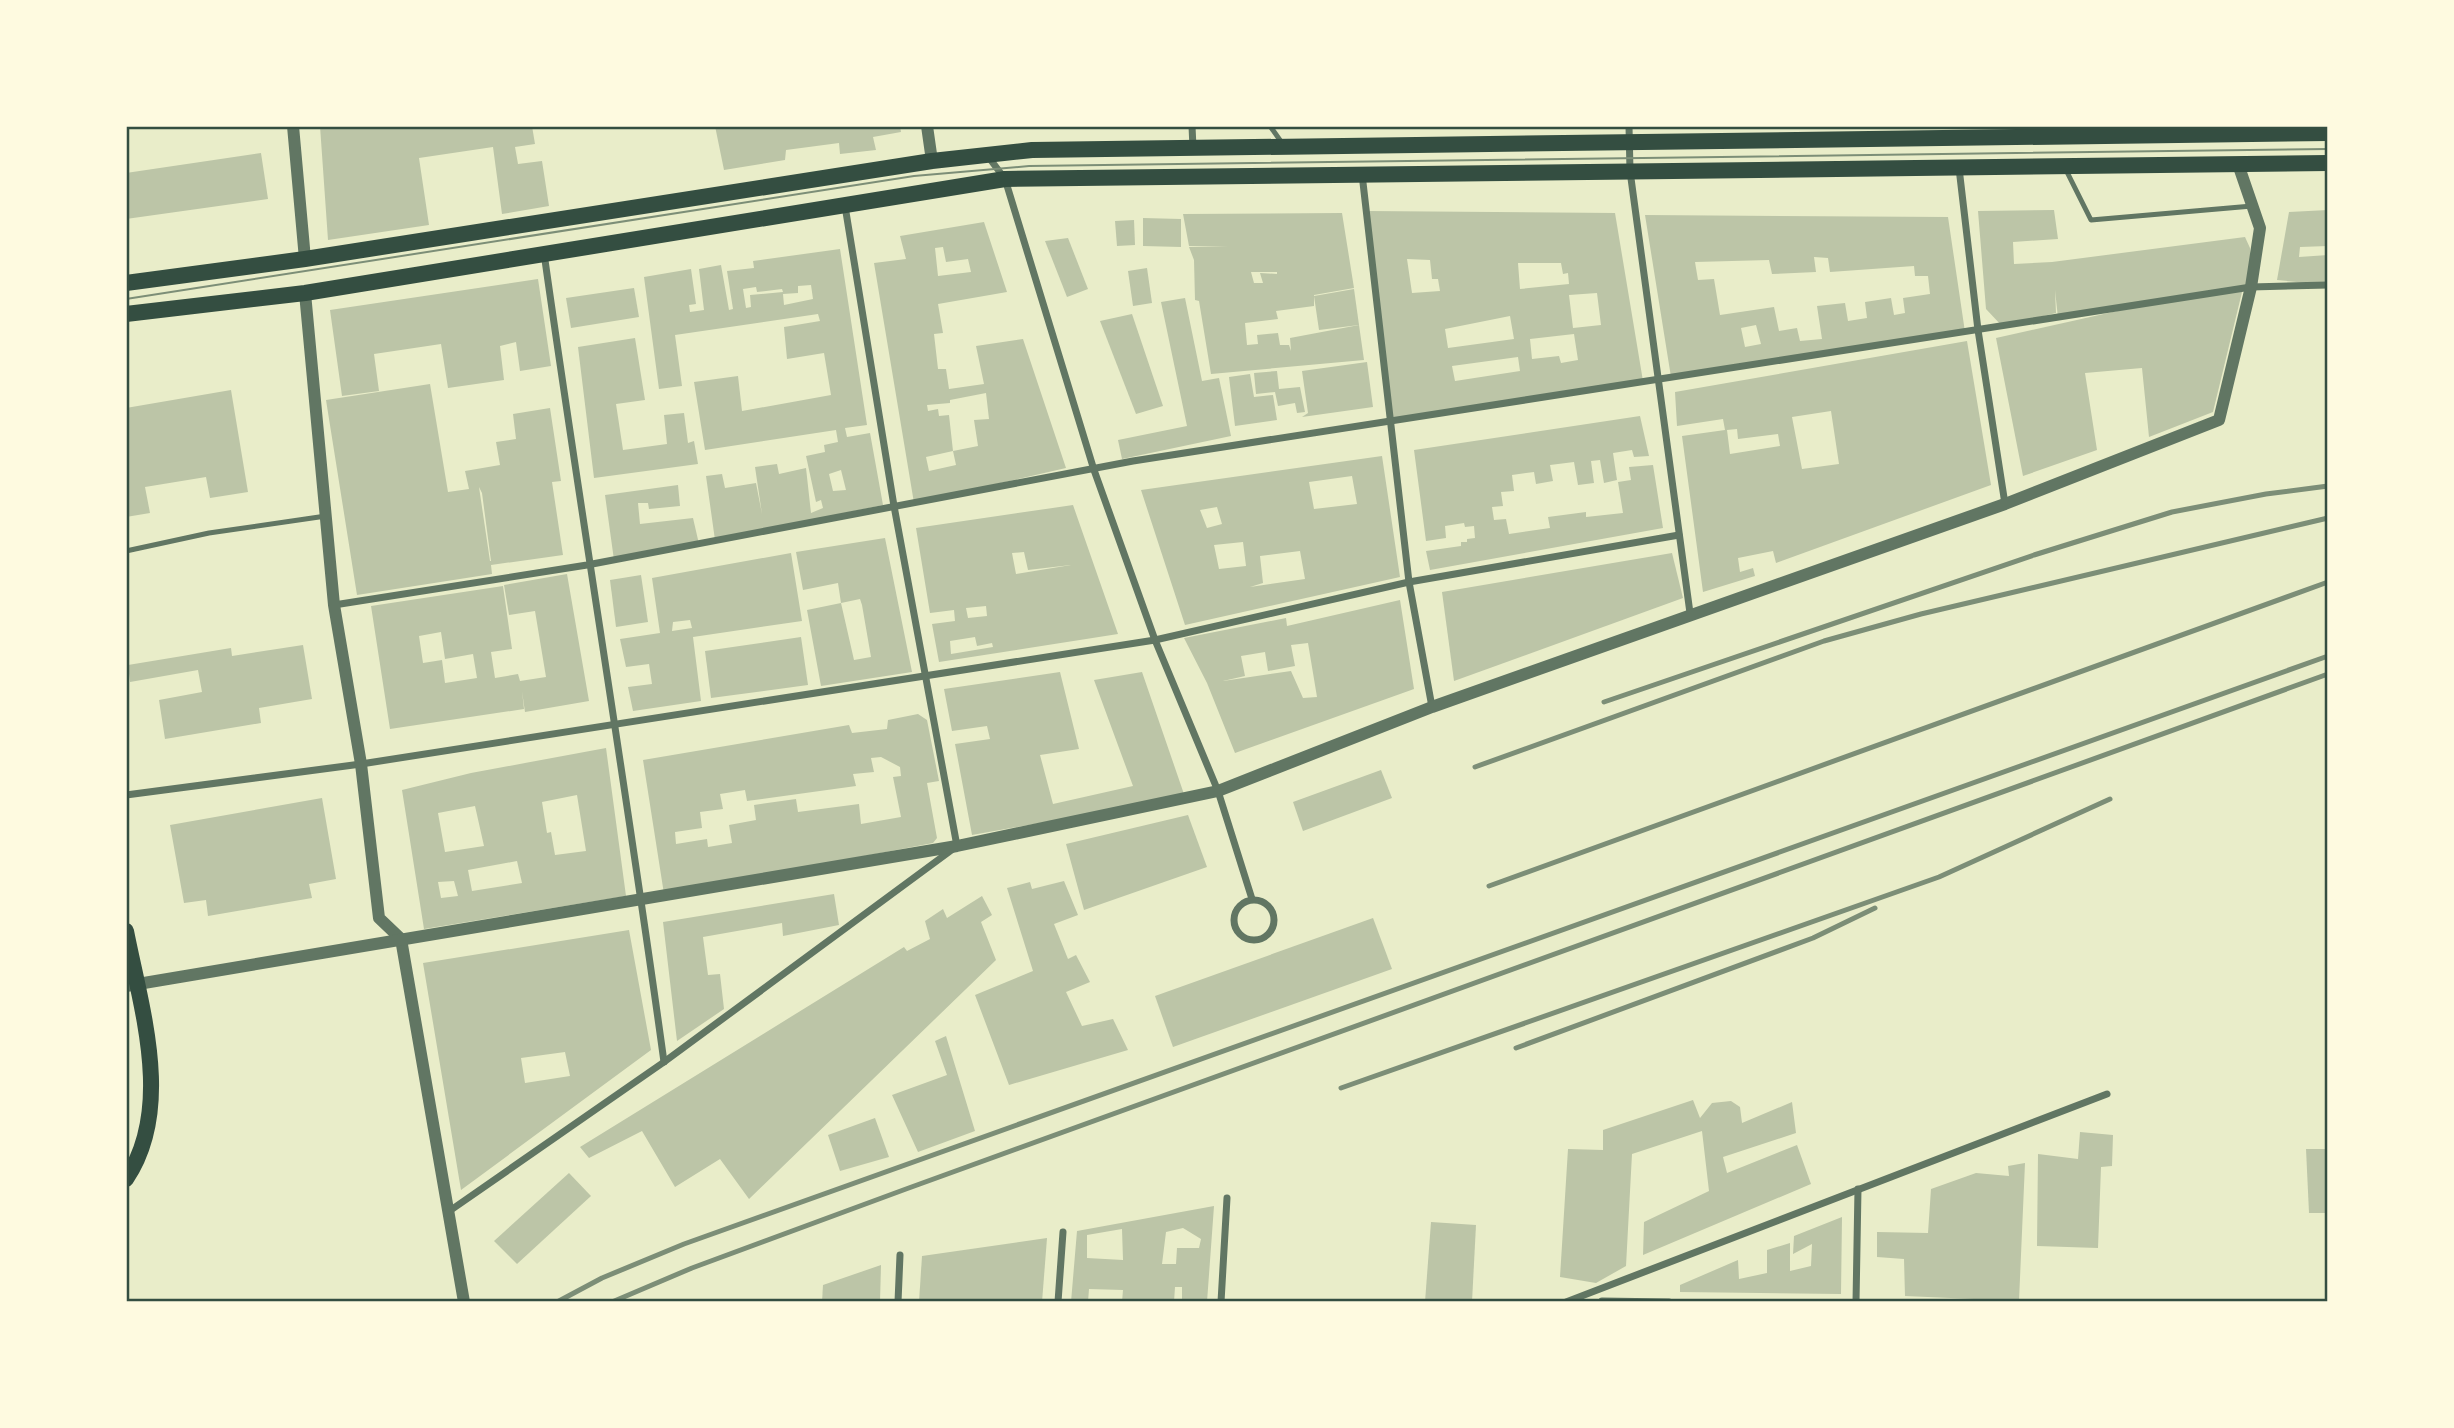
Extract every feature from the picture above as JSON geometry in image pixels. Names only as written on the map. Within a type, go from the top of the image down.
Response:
[{"type":"main road","points":[[126,283],[305,259],[932,161],[1032,150],[1194,148],[1629,134],[1832,137],[2234,130],[2328,134]]},
{"type":"main road","points":[[126,314],[305,293],[845,206],[933,188],[1005,179],[2328,163]]},
{"type":"main road","points":[[126,931],[131,985],[150,1061],[151,1107],[143,1148],[126,1179]]},
{"type":"street","points":[[293,126],[305,259]]},
{"type":"street","points":[[927,126],[932,161]]},
{"type":"street","points":[[1192,126],[1194,148]]},
{"type":"street","points":[[1629,134],[1630,171],[1690,614]]},
{"type":"street","points":[[986,155],[1005,179],[1094,470],[1155,640],[1218,791],[1252,899]]},
{"type":"street","points":[[131,985],[957,846],[1218,791],[1432,707],[2005,504],[2219,420],[2251,287],[2260,228],[2238,164]]},
{"type":"street","points":[[1959,168],[1978,330],[2005,504]]},
{"type":"street","points":[[1362,174],[1393,421],[1409,582],[1432,707]]},
{"type":"street","points":[[845,206],[894,506],[957,846]]},
{"type":"street","points":[[544,253],[587,565],[614,723],[664,1062]]},
{"type":"street","points":[[334,606],[587,565],[1133,461],[2251,287],[2328,285]]},
{"type":"street","points":[[305,293],[334,606],[361,764],[380,918],[401,939],[464,1302]]},
{"type":"street","points":[[126,795],[361,764],[1155,640],[1409,582],[1679,535]]},
{"type":"street","points":[[448,1212],[664,1062],[957,846]]},
{"type":"street","points":[[1252,899],[1270,906],[1275,918],[1268,935],[1254,940],[1241,936],[1234,923],[1236,910],[1252,899]]},
{"type":"street","points":[[1566,1302],[2107,1094]]},
{"type":"street","points":[[1856,1302],[1858,1189]]},
{"type":"street","points":[[1221,1302],[1227,1198]]},
{"type":"street","points":[[1058,1302],[1063,1232]]},
{"type":"street","points":[[898,1302],[900,1255]]},
{"type":"street","points":[[1603,1289],[1602,1301],[1669,1302]]},
{"type":"lane","points":[[1270,126],[1284,145]]},
{"type":"lane","points":[[2064,165],[2091,220],[2252,206]]},
{"type":"lane","points":[[126,551],[209,533],[326,516]]},
{"type":"building","points":[[320,126],[532,126],[535,144],[515,147],[518,164],[542,161],[549,206],[502,214],[493,147],[419,158],[429,225],[328,240]]},
{"type":"building","points":[[715,126],[900,126],[901,132],[873,137],[876,150],[840,154],[839,143],[786,150],[785,160],[724,170]]},
{"type":"building","points":[[261,153],[268,199],[126,219],[126,173]]},
{"type":"building","points":[[2054,210],[2058,239],[2013,242],[2014,264],[2052,262],[2245,237],[2250,248],[2251,287],[2243,288],[2213,412],[2149,437],[2142,368],[2085,373],[2097,450],[2023,476],[1996,338],[2135,307],[2058,318],[2055,290],[2056,313],[2002,326],[1986,309],[1978,211]]},
{"type":"building","points":[[2328,210],[2328,246],[2300,247],[2299,257],[2328,255],[2328,285],[2277,280],[2289,212]]},
{"type":"building","points":[[1367,211],[1615,213],[1643,381],[1393,421]],"holes":[[[1407,259],[1430,260],[1432,279],[1438,279],[1440,291],[1412,293]],[[1518,263],[1561,263],[1563,274],[1568,273],[1569,284],[1520,289]],[[1597,293],[1601,325],[1573,328],[1569,295]],[[1510,316],[1514,339],[1448,348],[1445,329]],[[1574,334],[1578,360],[1561,363],[1559,356],[1532,359],[1530,339]],[[1518,357],[1520,371],[1455,381],[1452,366]]]},
{"type":"building","points":[[1342,213],[1354,288],[1314,295],[1314,306],[1276,311],[1278,319],[1245,323],[1247,345],[1258,344],[1257,335],[1278,333],[1280,345],[1289,345],[1291,351],[1290,338],[1359,325],[1364,360],[1211,374],[1199,301],[1195,300],[1194,260],[1189,247],[1228,246],[1189,246],[1183,214]],"holes":[[[1251,272],[1277,272],[1260,273],[1263,283],[1254,283]]]},
{"type":"building","points":[[1645,215],[1948,217],[1965,332],[1671,377]],"holes":[[[1814,257],[1828,258],[1830,272],[1914,266],[1915,276],[1928,276],[1930,294],[1903,298],[1905,313],[1894,315],[1891,298],[1865,302],[1867,318],[1848,321],[1845,303],[1817,306],[1822,339],[1800,341],[1797,328],[1779,331],[1774,307],[1720,315],[1714,279],[1698,280],[1695,262],[1769,260],[1772,274],[1816,272]],[[1756,325],[1761,344],[1745,347],[1741,328]]]},
{"type":"building","points":[[1143,218],[1181,219],[1181,247],[1143,246]]},
{"type":"building","points":[[1134,220],[1135,245],[1117,246],[1115,221]]},
{"type":"building","points":[[984,222],[1007,292],[938,304],[943,333],[934,334],[938,369],[946,369],[949,389],[984,384],[976,346],[1023,339],[1066,468],[914,503],[874,263],[906,259],[900,236]],"holes":[[[943,247],[946,262],[968,259],[971,272],[938,276],[935,248]],[[986,393],[989,419],[974,420],[978,446],[953,451],[949,415],[939,416],[938,409],[928,411],[927,405],[950,403],[950,400]],[[953,451],[956,465],[929,471],[926,457]]]},
{"type":"building","points":[[1068,238],[1088,289],[1067,297],[1045,241]]},
{"type":"building","points":[[840,249],[867,425],[845,428],[847,437],[870,433],[883,505],[715,540],[706,476],[722,474],[725,488],[756,483],[762,514],[755,467],[777,464],[779,474],[806,468],[811,513],[823,508],[821,500],[816,502],[806,456],[825,452],[824,445],[838,442],[836,430],[705,450],[694,382],[738,376],[742,411],[831,395],[824,353],[787,359],[784,327],[820,321],[818,314],[675,335],[682,386],[659,389],[644,277],[691,269],[696,304],[689,305],[690,312],[704,310],[699,269],[721,265],[729,310],[733,309],[727,271],[754,268],[753,261]],"holes":[[[811,285],[813,299],[784,305],[783,294],[798,293],[798,286]],[[756,287],[757,292],[782,289],[783,292],[750,295],[751,307],[746,308],[743,289]],[[841,470],[846,490],[833,491],[829,474]]]},
{"type":"building","points":[[1147,268],[1152,303],[1133,306],[1128,271]]},
{"type":"building","points":[[538,279],[551,366],[520,371],[516,342],[500,346],[504,380],[448,388],[441,344],[374,354],[379,391],[342,396],[330,310]]},
{"type":"building","points":[[634,288],[639,317],[571,328],[566,298]]},
{"type":"building","points":[[1354,289],[1359,325],[1319,330],[1314,296]]},
{"type":"building","points":[[1185,298],[1202,381],[1219,378],[1231,436],[1122,459],[1118,440],[1187,426],[1161,302]]},
{"type":"building","points":[[1132,314],[1163,406],[1136,414],[1100,321]]},
{"type":"building","points":[[635,338],[645,400],[616,404],[623,450],[667,444],[664,415],[684,413],[688,443],[694,441],[698,464],[594,478],[578,347]]},
{"type":"building","points":[[1967,341],[1991,485],[1776,563],[1773,551],[1738,558],[1740,572],[1753,568],[1755,576],[1703,592],[1682,436],[1725,430],[1723,419],[1677,426],[1675,392]],"holes":[[[1831,411],[1839,464],[1802,469],[1792,417]],[[1737,429],[1738,439],[1778,434],[1780,446],[1730,454],[1727,430]]]},
{"type":"building","points":[[1367,362],[1373,407],[1302,417],[1308,413],[1302,371]]},
{"type":"building","points":[[1277,371],[1279,389],[1300,387],[1305,412],[1297,413],[1295,403],[1278,406],[1275,392],[1256,394],[1254,373]]},
{"type":"building","points":[[1250,374],[1254,397],[1273,395],[1277,420],[1235,426],[1229,377]]},
{"type":"building","points":[[430,384],[448,492],[469,489],[465,471],[500,465],[496,442],[516,439],[513,414],[550,408],[561,481],[552,482],[563,555],[491,565],[492,574],[357,595],[326,400]],"holes":[[[479,487],[482,493],[491,561]]]},
{"type":"building","points":[[231,390],[248,492],[210,498],[206,477],[145,487],[150,513],[126,517],[126,408]]},
{"type":"building","points":[[1640,416],[1649,456],[1634,457],[1632,450],[1613,453],[1617,480],[1604,483],[1600,460],[1591,461],[1594,483],[1578,485],[1574,462],[1550,465],[1553,481],[1536,484],[1534,472],[1512,475],[1514,491],[1501,492],[1503,506],[1492,507],[1494,520],[1506,519],[1509,534],[1550,528],[1548,517],[1586,512],[1586,517],[1623,513],[1618,482],[1631,480],[1629,467],[1653,465],[1663,528],[1430,570],[1426,551],[1461,546],[1461,542],[1475,538],[1474,526],[1465,527],[1464,523],[1445,526],[1446,538],[1426,541],[1414,450]]},
{"type":"building","points":[[1382,456],[1400,577],[1185,625],[1141,490]],"holes":[[[1352,476],[1357,504],[1314,509],[1309,482]],[[1217,507],[1222,524],[1207,528],[1200,510]],[[1243,542],[1246,566],[1219,569],[1214,545]],[[1300,551],[1305,579],[1250,587],[1263,583],[1260,556]]]},
{"type":"building","points":[[678,485],[680,506],[649,509],[648,503],[638,503],[640,524],[693,518],[699,544],[614,560],[605,495]]},
{"type":"building","points":[[1073,505],[1118,634],[939,662],[932,624],[955,621],[954,610],[930,613],[916,528]],"holes":[[[1024,552],[1028,570],[1071,565],[1016,574],[1012,553]],[[986,606],[987,616],[968,618],[966,608]],[[975,637],[977,646],[992,643],[993,647],[951,654],[950,641]]]},
{"type":"building","points":[[885,538],[912,672],[821,686],[807,610],[841,603],[838,583],[803,590],[796,552]],"holes":[[[860,599],[871,657],[854,660],[841,603]]]},
{"type":"building","points":[[791,553],[802,621],[693,637],[701,701],[633,711],[628,687],[652,684],[649,664],[626,667],[620,639],[660,633],[652,578]],"holes":[[[690,620],[692,628],[672,631],[673,622]]]},
{"type":"building","points":[[1672,553],[1683,598],[1454,681],[1442,592]]},
{"type":"building","points":[[567,574],[589,701],[525,712],[522,691],[524,709],[390,729],[371,606],[503,586],[512,649],[491,652],[495,678],[518,674],[520,681],[546,677],[535,611],[509,615],[504,585]],"holes":[[[441,632],[445,659],[473,654],[477,678],[445,683],[442,660],[423,663],[419,636]]]},
{"type":"building","points":[[641,575],[648,622],[616,627],[610,580]]},
{"type":"building","points":[[1400,600],[1414,689],[1235,753],[1207,683],[1184,638],[1286,618],[1287,626]],"holes":[[[1308,643],[1317,697],[1303,698],[1291,671],[1223,681],[1245,676],[1241,656],[1265,652],[1268,671],[1295,666],[1291,645]]]},
{"type":"building","points":[[801,637],[808,685],[711,698],[705,651]]},
{"type":"building","points":[[303,645],[312,699],[259,708],[261,723],[165,739],[159,700],[202,692],[198,670],[130,682],[128,665],[231,648],[232,656]]},
{"type":"building","points":[[1060,672],[1079,749],[1040,755],[1053,804],[1133,786],[1094,680],[1142,672],[1185,797],[972,835],[955,744],[990,739],[987,726],[952,731],[944,689]]},
{"type":"building","points":[[918,714],[927,720],[939,781],[927,783],[937,838],[933,843],[664,894],[643,760],[849,725],[852,733],[887,729],[888,720]],"holes":[[[881,757],[900,767],[901,776],[893,777],[901,817],[861,824],[859,804],[798,812],[796,799],[754,805],[756,820],[729,825],[732,843],[708,847],[707,839],[676,844],[675,832],[702,828],[700,812],[723,809],[720,794],[745,790],[747,801],[856,786],[853,774],[874,772],[871,758]]]},
{"type":"building","points":[[606,748],[626,896],[424,929],[402,790],[471,773]],"holes":[[[577,795],[586,851],[555,855],[551,832],[547,833],[542,802]],[[475,806],[484,846],[445,852],[438,813]],[[517,861],[522,883],[472,891],[468,870]],[[454,881],[458,896],[441,898],[438,882]]]},
{"type":"building","points":[[1381,770],[1392,798],[1303,831],[1293,802]]},
{"type":"building","points":[[322,798],[336,879],[309,884],[312,898],[208,916],[206,900],[184,903],[170,825]]},
{"type":"building","points":[[1188,815],[1207,867],[1084,910],[1066,844]]},
{"type":"building","points":[[1064,881],[1078,915],[1054,924],[1068,959],[1076,955],[1090,982],[1066,992],[1082,1026],[1113,1019],[1128,1050],[1009,1085],[975,995],[1033,971],[1007,888],[1030,882],[1032,889]]},
{"type":"building","points":[[834,894],[839,925],[783,936],[782,923],[703,937],[708,975],[720,974],[724,1009],[677,1041],[663,922]]},
{"type":"building","points":[[982,896],[992,915],[981,922],[996,960],[749,1199],[720,1159],[675,1187],[642,1131],[589,1158],[580,1147],[904,947],[907,951],[930,939],[925,921],[943,909],[947,918]]},
{"type":"building","points":[[1373,918],[1392,969],[1173,1047],[1155,996]]},
{"type":"building","points":[[629,930],[651,1050],[461,1190],[423,963]],"holes":[[[565,1052],[570,1076],[525,1083],[521,1058]]]},
{"type":"building","points":[[946,1036],[975,1131],[918,1152],[892,1095],[947,1075],[935,1041]]},
{"type":"building","points":[[1693,1100],[1700,1118],[1712,1103],[1731,1101],[1740,1107],[1742,1123],[1792,1102],[1796,1133],[1723,1157],[1727,1173],[1797,1145],[1811,1184],[1643,1255],[1644,1222],[1709,1191],[1702,1131],[1632,1154],[1626,1266],[1596,1283],[1560,1277],[1568,1149],[1603,1150],[1603,1130]]},
{"type":"building","points":[[875,1118],[889,1157],[840,1171],[828,1135]]},
{"type":"building","points":[[2080,1132],[2113,1135],[2112,1166],[2101,1167],[2098,1248],[2037,1246],[2038,1154],[2078,1159]]},
{"type":"building","points":[[2306,1149],[2328,1149],[2328,1213],[2309,1213]]},
{"type":"building","points":[[2025,1163],[2019,1301],[1905,1296],[1904,1259],[1877,1257],[1877,1232],[1928,1233],[1931,1189],[1976,1173],[2009,1176],[2008,1166]]},
{"type":"building","points":[[569,1173],[591,1196],[517,1264],[494,1241]]},
{"type":"building","points":[[1214,1206],[1207,1302],[1182,1302],[1182,1287],[1175,1287],[1174,1302],[1122,1302],[1123,1290],[1089,1289],[1088,1302],[1071,1302],[1077,1231]],"holes":[[[1183,1228],[1201,1239],[1199,1248],[1177,1248],[1176,1264],[1162,1264],[1166,1232]],[[1122,1229],[1123,1260],[1087,1258],[1087,1235]]]},
{"type":"building","points":[[1842,1217],[1841,1294],[1680,1292],[1680,1285],[1738,1260],[1739,1279],[1767,1273],[1767,1250],[1790,1243],[1790,1271],[1811,1266],[1812,1244],[1793,1254],[1794,1236]]},
{"type":"building","points":[[1431,1222],[1476,1225],[1472,1302],[1425,1302]]},
{"type":"building","points":[[1047,1238],[1042,1302],[919,1302],[922,1256]]},
{"type":"building","points":[[881,1265],[880,1302],[822,1302],[823,1285]]},
{"type":"tram line","points":[[126,299],[914,176],[1029,166],[2328,149]]},
{"type":"railway","points":[[1604,702],[2034,555],[2172,512],[2266,494],[2328,486]]},
{"type":"railway","points":[[1475,767],[1824,641],[1921,614],[2328,518]]},
{"type":"railway","points":[[1489,886],[2328,582]]},
{"type":"railway","points":[[557,1302],[602,1278],[684,1244],[2328,656]]},
{"type":"railway","points":[[612,1302],[692,1268],[906,1189],[2328,674]]},
{"type":"railway","points":[[1341,1088],[1939,877],[2110,799]]},
{"type":"railway","points":[[1516,1048],[1813,938],[1875,908]]}]
